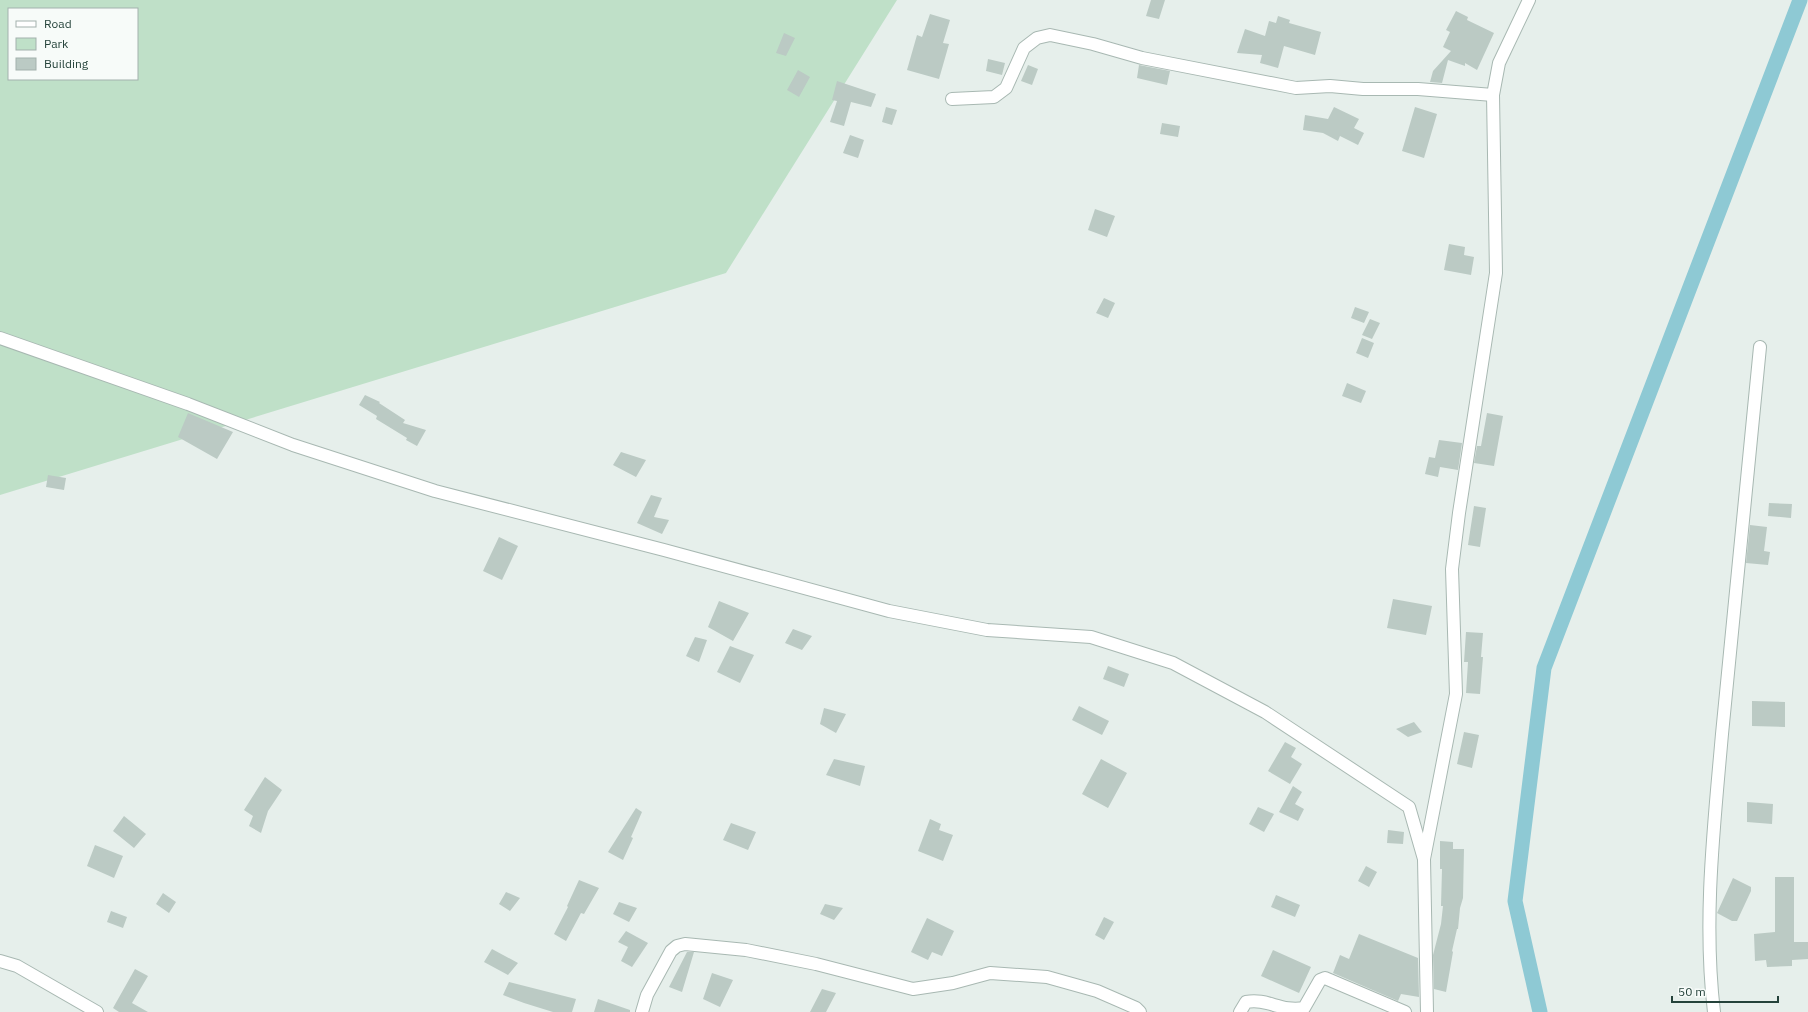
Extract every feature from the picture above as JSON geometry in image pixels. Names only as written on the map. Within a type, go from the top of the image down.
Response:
[{"type":"street","points":[[1427,1012],[1424,859],[1456,694],[1452,569],[1459,513],[1496,273],[1493,95],[1499,63],[1529,0]]},
{"type":"street","points":[[952,99],[994,97],[1006,88],[1024,48],[1037,38],[1050,35],[1093,44],[1142,58],[1296,88],[1330,86],[1363,89],[1418,89],[1493,95]]},
{"type":"street","points":[[0,338],[188,404],[293,445],[435,491],[664,550],[889,611],[987,630],[1091,637],[1173,663],[1265,712],[1409,807],[1424,859]]},
{"type":"street","points":[[1714,1012],[1710,978],[1711,860],[1732,627],[1760,347]]},
{"type":"street","points":[[642,1012],[647,995],[671,951],[677,946],[685,944],[746,950],[816,964],[914,989],[952,983],[990,973],[1047,977],[1097,990],[1136,1008],[1140,1012]]},
{"type":"street","points":[[0,961],[17,966],[97,1012]]},
{"type":"street","points":[[1240,1012],[1246,1002],[1254,1000],[1288,1012],[1304,1008],[1320,980],[1325,978],[1405,1012]]},
{"type":"green space","points":[[0,0],[897,0],[726,273],[0,495]]},
{"type":"building","points":[[1151,0],[1165,0],[1159,19],[1146,16]]},
{"type":"building","points":[[1456,11],[1468,17],[1467,20],[1494,33],[1477,70],[1465,63],[1465,66],[1448,60],[1442,83],[1430,82],[1433,71],[1451,51],[1443,47],[1450,32],[1446,30]]},
{"type":"building","points":[[930,14],[950,20],[943,43],[949,44],[939,79],[907,70],[917,35],[922,37]]},
{"type":"building","points":[[1278,16],[1290,20],[1289,23],[1321,32],[1315,55],[1284,46],[1278,68],[1260,63],[1262,55],[1237,53],[1245,29],[1265,36],[1269,21],[1276,23]]},
{"type":"building","points":[[784,33],[795,38],[786,56],[776,53]]},
{"type":"building","points":[[988,59],[1005,63],[1002,75],[986,71]]},
{"type":"building","points":[[1028,65],[1038,69],[1032,85],[1021,81]]},
{"type":"building","points":[[1139,65],[1170,71],[1167,85],[1137,78]]},
{"type":"building","points":[[798,70],[810,77],[799,97],[787,90]]},
{"type":"building","points":[[837,81],[876,94],[871,107],[851,102],[844,126],[830,122],[837,101],[832,100]]},
{"type":"building","points":[[886,107],[897,110],[892,125],[882,122]]},
{"type":"building","points":[[1334,107],[1359,119],[1354,128],[1364,133],[1358,145],[1340,136],[1338,141],[1323,133],[1303,130],[1305,115],[1328,119]]},
{"type":"building","points":[[1415,107],[1437,114],[1424,158],[1402,151]]},
{"type":"building","points":[[1162,123],[1180,126],[1178,137],[1160,134]]},
{"type":"building","points":[[850,135],[864,140],[858,158],[843,153]]},
{"type":"building","points":[[1095,209],[1115,216],[1107,237],[1088,230]]},
{"type":"building","points":[[1449,244],[1465,247],[1464,255],[1474,257],[1471,275],[1444,270]]},
{"type":"building","points":[[1104,298],[1115,303],[1108,318],[1096,313]]},
{"type":"building","points":[[1355,307],[1369,312],[1364,323],[1351,318]]},
{"type":"building","points":[[1370,319],[1380,323],[1372,339],[1362,335]]},
{"type":"building","points":[[1362,338],[1374,343],[1368,358],[1356,353]]},
{"type":"building","points":[[1347,383],[1366,391],[1361,403],[1342,396]]},
{"type":"building","points":[[365,395],[380,402],[379,403],[405,420],[403,423],[426,430],[417,446],[376,419],[377,416],[359,405]]},
{"type":"building","points":[[188,413],[233,432],[217,459],[178,437]]},
{"type":"building","points":[[1487,413],[1503,416],[1494,466],[1474,463],[1477,446],[1481,446]]},
{"type":"building","points":[[1439,440],[1462,443],[1458,470],[1440,467],[1438,477],[1425,474],[1429,457],[1435,458]]},
{"type":"building","points":[[621,452],[646,460],[636,477],[613,465]]},
{"type":"building","points":[[48,475],[66,478],[64,490],[46,487]]},
{"type":"building","points":[[651,495],[662,498],[654,517],[669,520],[662,534],[637,523]]},
{"type":"building","points":[[1769,503],[1792,504],[1791,518],[1768,516]]},
{"type":"building","points":[[1474,506],[1486,508],[1480,547],[1468,545]]},
{"type":"building","points":[[1750,525],[1767,527],[1764,551],[1770,552],[1768,565],[1746,563]]},
{"type":"building","points":[[499,537],[518,546],[502,580],[483,571]]},
{"type":"building","points":[[1393,599],[1432,606],[1426,635],[1387,628]]},
{"type":"building","points":[[719,601],[749,613],[733,641],[708,627]]},
{"type":"building","points":[[793,629],[812,636],[802,650],[785,643]]},
{"type":"building","points":[[1466,632],[1483,633],[1480,694],[1466,693],[1468,662],[1464,662]]},
{"type":"building","points":[[695,637],[707,640],[699,662],[686,656]]},
{"type":"building","points":[[730,646],[754,655],[740,683],[717,672]]},
{"type":"building","points":[[1108,666],[1129,674],[1124,687],[1103,679]]},
{"type":"building","points":[[1752,701],[1785,702],[1785,727],[1752,726]]},
{"type":"building","points":[[1079,706],[1109,721],[1102,735],[1072,720]]},
{"type":"building","points":[[824,708],[846,714],[836,733],[820,724]]},
{"type":"building","points":[[1414,722],[1422,732],[1408,737],[1396,729]]},
{"type":"building","points":[[1464,732],[1479,735],[1472,768],[1457,764]]},
{"type":"building","points":[[1285,742],[1296,748],[1291,757],[1302,764],[1290,784],[1268,771]]},
{"type":"building","points":[[834,759],[865,766],[860,786],[826,775]]},
{"type":"building","points":[[1101,759],[1127,773],[1108,808],[1082,794]]},
{"type":"building","points":[[265,777],[282,790],[268,811],[261,833],[249,826],[253,816],[244,810]]},
{"type":"building","points":[[1293,786],[1302,792],[1295,804],[1304,809],[1298,821],[1279,812]]},
{"type":"building","points":[[1747,802],[1773,804],[1772,824],[1747,822]]},
{"type":"building","points":[[1258,807],[1274,814],[1264,832],[1249,824]]},
{"type":"building","points":[[636,808],[642,812],[631,837],[633,838],[623,860],[608,852]]},
{"type":"building","points":[[124,816],[146,834],[134,848],[113,831]]},
{"type":"building","points":[[930,819],[941,824],[939,830],[953,835],[943,861],[918,851]]},
{"type":"building","points":[[731,823],[756,832],[748,850],[723,840]]},
{"type":"building","points":[[1388,830],[1404,832],[1403,844],[1387,843]]},
{"type":"building","points":[[1440,841],[1453,842],[1453,849],[1464,849],[1463,898],[1460,908],[1458,929],[1452,951],[1446,992],[1434,989],[1433,955],[1441,924],[1443,906],[1441,906],[1442,869],[1440,869]]},
{"type":"building","points":[[95,845],[123,856],[114,878],[87,866]]},
{"type":"building","points":[[1366,866],[1377,872],[1369,887],[1358,881]]},
{"type":"building","points":[[1775,877],[1794,877],[1794,942],[1808,942],[1808,959],[1792,960],[1792,966],[1767,967],[1766,960],[1755,961],[1754,934],[1775,932]]},
{"type":"building","points":[[1733,878],[1751,887],[1751,891],[1737,921],[1732,921],[1717,913]]},
{"type":"building","points":[[579,880],[599,888],[584,914],[581,913],[566,941],[554,934],[568,907],[567,906]]},
{"type":"building","points":[[506,892],[520,898],[510,911],[499,904]]},
{"type":"building","points":[[163,893],[176,902],[169,913],[156,904]]},
{"type":"building","points":[[1276,895],[1300,905],[1295,917],[1271,907]]},
{"type":"building","points":[[619,902],[637,908],[629,922],[613,914]]},
{"type":"building","points":[[825,904],[843,908],[834,920],[820,914]]},
{"type":"building","points":[[111,911],[127,917],[123,928],[107,922]]},
{"type":"building","points":[[1104,917],[1114,922],[1104,940],[1095,935]]},
{"type":"building","points":[[927,918],[954,931],[942,956],[932,952],[928,960],[911,952]]},
{"type":"building","points":[[626,931],[648,943],[632,967],[621,961],[628,947],[618,942]]},
{"type":"building","points":[[1359,934],[1418,958],[1419,997],[1401,994],[1398,1001],[1333,973],[1340,955],[1349,959]]},
{"type":"building","points":[[492,949],[518,963],[508,975],[484,962]]},
{"type":"building","points":[[1273,950],[1311,967],[1299,993],[1261,976]]},
{"type":"building","points":[[687,952],[694,952],[682,992],[669,987]]},
{"type":"building","points":[[135,969],[148,976],[132,1003],[148,1012],[119,1012],[113,1008]]},
{"type":"building","points":[[712,973],[733,980],[720,1007],[703,999]]},
{"type":"building","points":[[509,982],[576,999],[572,1012],[553,1012],[503,995]]},
{"type":"building","points":[[822,989],[836,993],[826,1012],[810,1012]]},
{"type":"building","points":[[598,999],[630,1010],[630,1012],[594,1012]]},
{"type":"waterway","points":[[1540,1012],[1515,901],[1544,668],[1800,0]]}]
